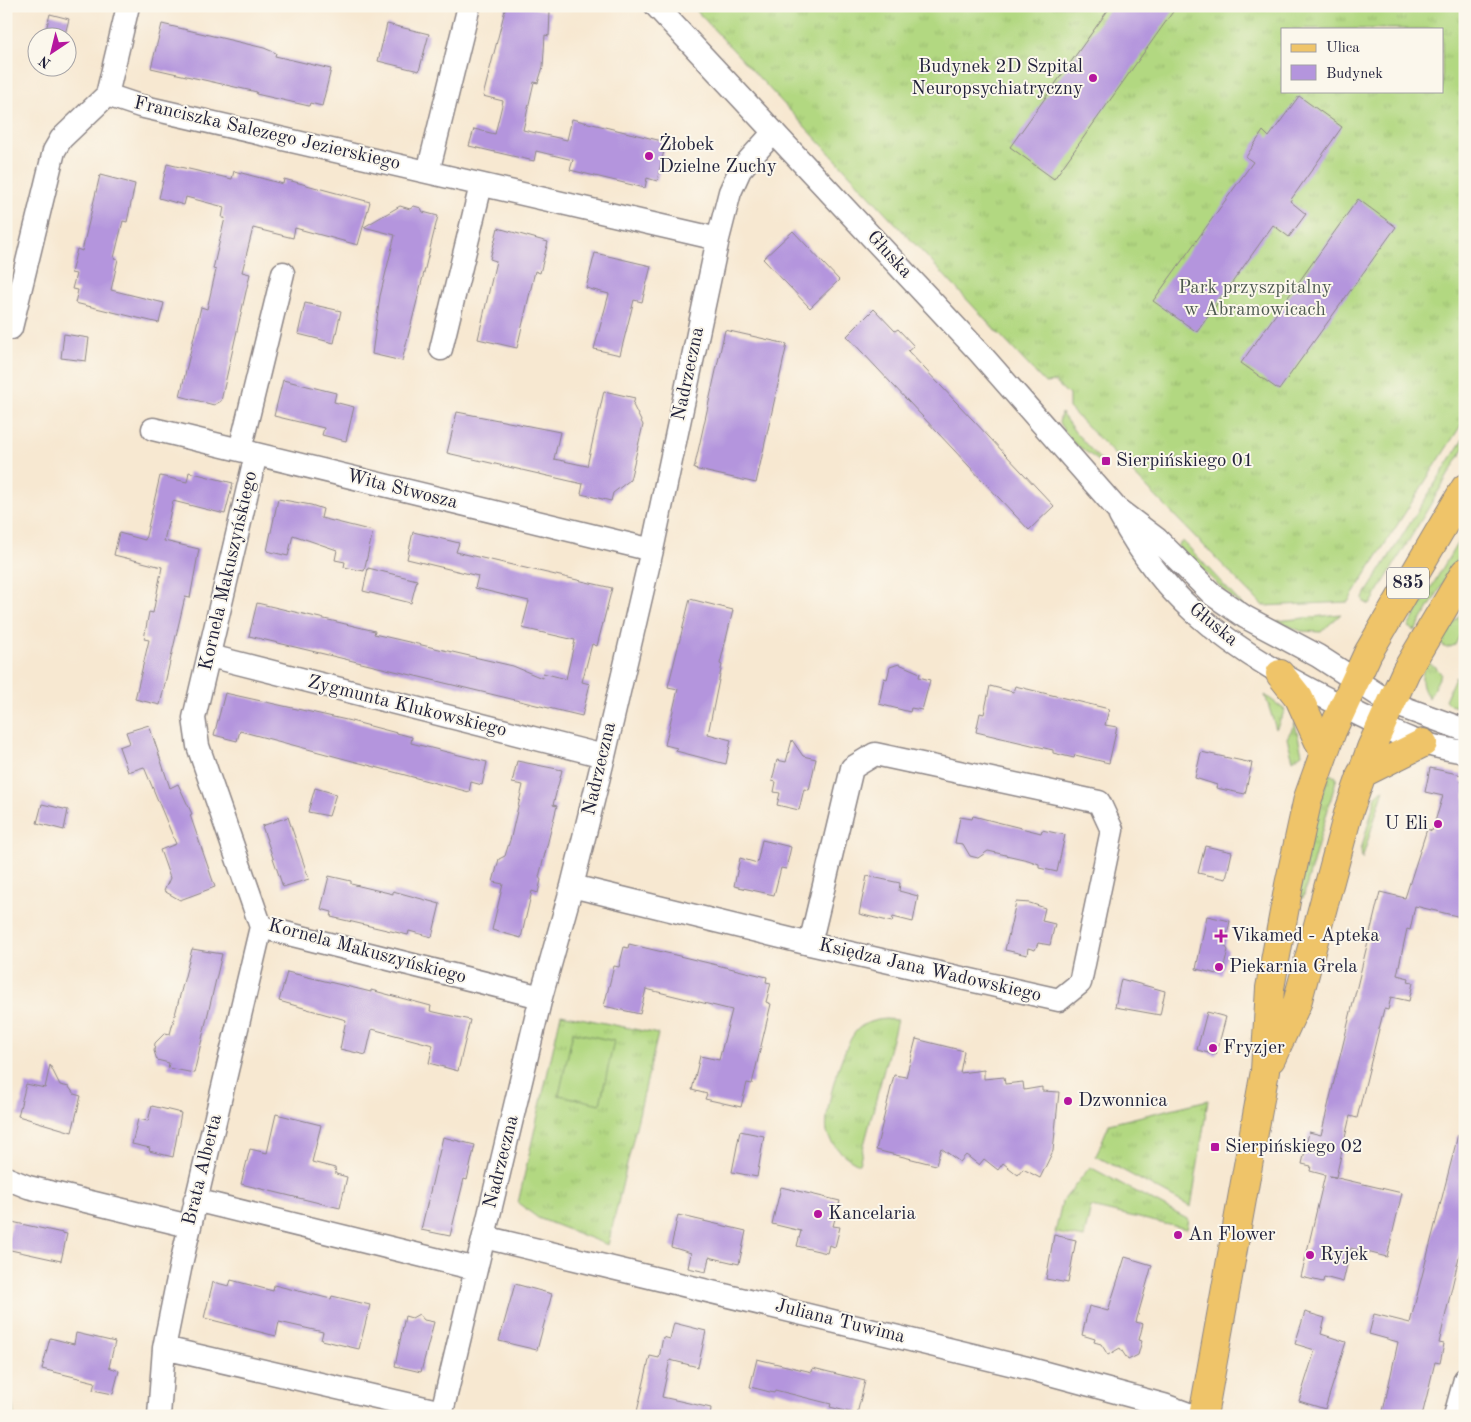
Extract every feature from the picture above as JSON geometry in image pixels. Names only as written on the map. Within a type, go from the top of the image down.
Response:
[{"type":"main road","name":"835","points":[[1203,1416],[1266,1071],[1270,988],[1299,835],[1314,777],[1355,679],[1384,624],[1465,488]]},
{"type":"main road","name":"835","points":[[1266,1071],[1297,1003],[1340,840],[1361,774],[1385,714],[1406,671],[1465,572]]},
{"type":"main road","points":[[1280,674],[1298,698],[1324,753]]},
{"type":"main road","points":[[1361,774],[1423,743]]},
{"type":"street","points":[[11,328],[54,151],[61,139],[107,95],[128,6]]},
{"type":"street","points":[[428,172],[468,6]]},
{"type":"street","name":"Głuska","points":[[656,6],[979,352],[1116,508],[1144,554],[1194,612],[1280,674],[1343,707],[1385,714]]},
{"type":"street","name":"Franciszka Salezego Jezierskiego","points":[[107,95],[140,106],[718,239]]},
{"type":"street","name":"Nadrzeczna","points":[[442,1414],[541,998],[572,886],[604,756],[652,550],[718,239],[730,192],[740,170],[774,132]]},
{"type":"street","points":[[441,349],[481,185]]},
{"type":"street","name":"Kornela Makuszyńskiego","points":[[284,273],[210,656],[194,718],[198,746],[261,927],[541,998]]},
{"type":"street","name":"Wita Stwosza","points":[[153,429],[652,550]]},
{"type":"street","name":"Głuska","points":[[1116,508],[1157,539],[1213,595],[1245,617],[1318,656],[1355,679],[1385,714]]},
{"type":"street","name":"Zygmunta Klukowskiego","points":[[210,656],[604,756]]},
{"type":"street","points":[[1385,714],[1465,730]]},
{"type":"street","points":[[1385,714],[1423,743],[1465,752]]},
{"type":"street","name":"Księdza Jana Wadowskiego","points":[[572,886],[810,944],[1058,1000],[1080,983],[1112,830],[1099,802],[875,754],[852,768],[810,944]]},
{"type":"street","name":"Brata Alberta","points":[[158,1416],[164,1348],[189,1226],[261,927]]},
{"type":"street","points":[[6,1178],[28,1187],[189,1226]]},
{"type":"street","points":[[195,1200],[476,1269]]},
{"type":"street","name":"Juliana Tuwima","points":[[484,1237],[1031,1369],[1164,1405],[1194,1416]]},
{"type":"street","points":[[164,1348],[442,1414]]},
{"type":"street","points":[[1455,1416],[1465,1379]]},
{"type":"green space","name":"Park przyszpitalny w Abramowicach","points":[[692,6],[1465,6],[1465,419],[1348,602],[1263,606],[1069,408],[1069,395],[1055,382],[1045,383]]},
{"type":"green space","points":[[1061,413],[1075,432],[1106,466],[1072,442],[1059,423]]},
{"type":"green space","points":[[1465,436],[1465,447],[1370,605],[1364,602],[1363,598]]},
{"type":"green space","points":[[1465,530],[1465,547],[1415,631],[1408,627]]},
{"type":"green space","points":[[1183,541],[1245,608],[1244,609],[1177,546]]},
{"type":"green space","points":[[1465,608],[1465,625],[1455,645],[1447,648],[1438,643]]},
{"type":"green space","points":[[1341,614],[1321,632],[1301,631],[1277,621]]},
{"type":"green space","points":[[1427,662],[1436,667],[1441,674],[1429,698],[1422,680]]},
{"type":"green space","points":[[1460,675],[1465,677],[1465,709],[1450,705],[1445,700],[1455,677]]},
{"type":"green space","points":[[1265,695],[1285,710],[1276,729]]},
{"type":"green space","points":[[1295,723],[1302,754],[1293,760],[1287,738]]},
{"type":"green space","points":[[1329,774],[1337,777],[1303,898],[1298,898],[1316,817]]},
{"type":"green space","points":[[1384,789],[1362,859],[1361,850],[1376,796]]},
{"type":"green space","points":[[561,1014],[658,1034],[608,1245],[538,1218],[518,1203]]},
{"type":"green space","points":[[886,1019],[897,1020],[859,1164],[849,1159],[840,1151],[829,1137],[827,1132],[828,1109],[835,1078],[852,1037],[864,1025]]},
{"type":"green space","points":[[573,1032],[614,1041],[600,1104],[559,1095]]},
{"type":"green space","points":[[1208,1100],[1191,1207],[1096,1156],[1109,1124]]},
{"type":"green space","points":[[1090,1167],[1189,1220],[1187,1229],[1091,1207],[1084,1238],[1055,1233],[1062,1202]]},
{"type":"green space","points":[[6,1359],[14,1416],[6,1416]]},
{"type":"building","points":[[506,6],[526,6],[550,12],[549,36],[545,35],[543,67],[538,83],[534,82],[523,130],[567,140],[572,119],[666,142],[657,181],[647,178],[645,188],[570,170],[573,160],[536,151],[534,161],[469,146],[474,129],[495,134],[503,101],[483,96]]},
{"type":"building","name":"Budynek 2D Szpital Neuropsychiatryczny","points":[[1111,6],[1177,6],[1054,179],[1010,147]]},
{"type":"building","points":[[50,14],[69,19],[67,28],[46,28]]},
{"type":"building","points":[[162,24],[264,48],[276,53],[275,56],[331,69],[322,106],[310,103],[309,106],[151,68]]},
{"type":"building","points":[[387,24],[429,34],[419,71],[378,61]]},
{"type":"building","points":[[1299,96],[1342,127],[1290,201],[1306,214],[1289,237],[1273,225],[1197,332],[1153,301],[1253,162],[1246,157],[1263,131],[1269,137]]},
{"type":"building","points":[[167,164],[232,179],[234,171],[283,184],[284,179],[370,202],[358,245],[295,228],[293,238],[253,228],[242,272],[250,274],[221,401],[214,405],[180,396],[201,307],[207,309],[216,270],[213,269],[225,218],[222,218],[224,207],[186,197],[184,205],[159,198]]},
{"type":"building","points":[[100,175],[135,184],[127,222],[123,221],[114,258],[118,259],[111,290],[164,303],[159,323],[75,303],[78,290],[72,289],[76,274],[71,273],[77,249],[82,251]]},
{"type":"building","points":[[1358,199],[1396,227],[1279,390],[1241,363]]},
{"type":"building","points":[[400,206],[410,209],[414,206],[421,208],[423,212],[438,216],[402,361],[372,354],[380,296],[395,235],[364,227]]},
{"type":"building","points":[[498,228],[548,242],[540,273],[535,271],[517,348],[478,339],[496,261],[490,259]]},
{"type":"building","points":[[793,231],[839,280],[810,308],[763,259]]},
{"type":"building","points":[[595,253],[651,266],[642,302],[634,300],[620,355],[594,349],[609,294],[586,288]]},
{"type":"building","points":[[305,303],[341,311],[334,343],[298,334]]},
{"type":"building","points":[[874,309],[895,331],[898,329],[914,346],[908,351],[1054,506],[1029,530],[847,336]]},
{"type":"building","points":[[725,330],[787,344],[756,483],[694,469]]},
{"type":"building","points":[[64,334],[89,338],[86,361],[61,358]]},
{"type":"building","points":[[283,380],[336,393],[334,402],[354,407],[346,441],[322,435],[324,428],[274,416]]},
{"type":"building","points":[[604,391],[635,398],[633,405],[643,425],[630,480],[613,493],[611,501],[581,494],[583,484],[447,453],[457,412],[560,432],[554,459],[587,466]]},
{"type":"building","points":[[189,472],[233,483],[225,514],[173,501],[164,541],[199,549],[190,598],[185,597],[160,705],[135,699],[149,640],[144,639],[149,612],[153,613],[162,567],[114,555],[119,533],[145,540],[160,476],[187,482]]},
{"type":"building","points":[[278,499],[323,509],[321,518],[373,531],[364,571],[344,567],[345,562],[335,560],[337,550],[293,535],[288,556],[267,551]]},
{"type":"building","points":[[413,532],[459,543],[456,552],[612,588],[597,646],[592,644],[582,682],[590,684],[582,716],[249,636],[257,603],[375,631],[374,634],[513,666],[542,678],[543,673],[566,679],[575,640],[522,628],[529,601],[475,588],[478,576],[407,559]]},
{"type":"building","points":[[368,568],[417,580],[411,603],[363,591]]},
{"type":"building","points":[[690,599],[733,610],[720,664],[722,665],[708,734],[731,740],[726,764],[676,751],[677,748],[665,745],[678,689],[668,687]]},
{"type":"building","points":[[899,664],[920,673],[919,677],[930,680],[922,710],[911,708],[910,712],[879,704],[884,678],[887,679],[890,667]]},
{"type":"building","points":[[990,686],[1013,692],[1015,686],[1109,709],[1105,725],[1117,727],[1109,763],[1075,755],[1074,758],[1053,753],[1053,750],[976,732],[980,713],[984,714]]},
{"type":"building","points":[[225,693],[351,721],[412,737],[411,743],[487,762],[482,785],[471,782],[469,792],[240,731],[237,741],[214,735]]},
{"type":"building","points":[[149,725],[170,788],[178,784],[192,814],[190,815],[215,887],[180,900],[164,891],[170,878],[160,850],[176,844],[144,767],[128,772],[119,747],[130,743],[126,732]]},
{"type":"building","points":[[792,740],[803,756],[816,759],[809,790],[804,789],[799,810],[777,805],[780,793],[774,792],[776,782],[772,781],[777,760],[786,762]]},
{"type":"building","points":[[1201,752],[1252,763],[1245,794],[1216,788],[1217,785],[1195,778]]},
{"type":"building","points":[[517,761],[562,770],[553,805],[557,806],[539,877],[541,880],[538,893],[532,891],[521,938],[492,930],[503,884],[493,882],[499,859],[505,856],[511,837],[523,785],[512,783]]},
{"type":"building","points":[[1430,768],[1462,775],[1461,782],[1465,783],[1465,918],[1415,906],[1410,930],[1407,929],[1397,975],[1409,978],[1408,982],[1413,983],[1409,1001],[1391,997],[1388,1010],[1384,1009],[1357,1118],[1350,1116],[1336,1177],[1329,1176],[1402,1193],[1387,1257],[1351,1248],[1343,1282],[1324,1277],[1323,1282],[1301,1277],[1325,1175],[1310,1171],[1311,1166],[1302,1164],[1309,1132],[1321,1135],[1380,892],[1405,898],[1427,829],[1432,831],[1443,796],[1425,792]]},
{"type":"building","points":[[315,788],[336,794],[329,816],[308,812]]},
{"type":"building","points":[[42,804],[68,810],[64,830],[37,823]]},
{"type":"building","points":[[973,816],[1041,833],[1042,830],[1065,835],[1057,872],[1039,868],[1039,864],[1028,860],[988,851],[978,858],[970,856],[963,844],[955,843],[960,817],[972,819]]},
{"type":"building","points":[[288,817],[309,879],[283,887],[262,826]]},
{"type":"building","points":[[762,840],[791,847],[786,869],[781,868],[774,895],[734,886],[740,858],[757,863]]},
{"type":"building","points":[[1205,846],[1232,852],[1226,879],[1198,873]]},
{"type":"building","points":[[329,876],[351,881],[351,884],[393,894],[393,891],[440,904],[432,937],[409,931],[408,935],[331,917],[332,912],[321,909]]},
{"type":"building","points":[[867,876],[900,883],[899,891],[918,896],[913,922],[893,917],[892,922],[859,914]]},
{"type":"building","points":[[1016,902],[1030,903],[1045,908],[1042,921],[1055,924],[1050,945],[1038,943],[1035,950],[1028,948],[1027,955],[1005,950]]},
{"type":"building","points":[[1207,916],[1230,921],[1225,946],[1228,950],[1222,975],[1196,969]]},
{"type":"building","points":[[629,944],[767,977],[766,982],[771,983],[766,1002],[771,1004],[752,1084],[747,1083],[741,1107],[705,1099],[707,1094],[692,1090],[700,1056],[719,1060],[732,1010],[646,989],[640,1014],[604,1006],[614,966],[619,967],[624,947],[628,948]]},
{"type":"building","points":[[192,949],[222,954],[194,1073],[168,1068],[169,1063],[157,1060],[154,1051],[155,1043],[165,1033],[170,1034]]},
{"type":"building","points":[[287,972],[371,992],[371,990],[431,1006],[430,1011],[470,1020],[458,1071],[429,1063],[433,1045],[372,1029],[366,1055],[340,1049],[346,1020],[279,1001]]},
{"type":"building","points":[[1121,979],[1165,991],[1160,1015],[1115,1007]]},
{"type":"building","points":[[1207,1012],[1226,1017],[1216,1055],[1197,1050]]},
{"type":"building","points":[[916,1039],[964,1051],[960,1073],[984,1070],[984,1079],[1004,1077],[1005,1084],[1023,1082],[1024,1090],[1042,1087],[1042,1091],[1059,1092],[1053,1151],[1040,1178],[1023,1169],[1018,1175],[1003,1163],[998,1170],[984,1159],[979,1165],[966,1155],[960,1162],[941,1148],[936,1165],[876,1150],[894,1075],[906,1077]]},
{"type":"building","points":[[50,1065],[60,1085],[69,1087],[74,1094],[81,1096],[72,1132],[18,1116],[26,1084],[45,1088]]},
{"type":"building","points":[[152,1106],[181,1113],[173,1157],[149,1151],[150,1148],[132,1144],[138,1119],[148,1121]]},
{"type":"building","points":[[276,1114],[321,1125],[312,1162],[335,1168],[336,1174],[347,1177],[340,1208],[241,1184],[250,1149],[267,1153]]},
{"type":"building","points":[[740,1131],[764,1136],[757,1177],[732,1172]]},
{"type":"building","points":[[1458,1135],[1465,1136],[1465,1231],[1439,1343],[1444,1344],[1440,1363],[1435,1362],[1422,1416],[1382,1416],[1398,1342],[1369,1334],[1374,1314],[1410,1323]]},
{"type":"building","points":[[443,1137],[475,1145],[467,1180],[464,1179],[450,1236],[421,1230]]},
{"type":"building","points":[[781,1187],[840,1201],[833,1226],[840,1227],[835,1247],[829,1245],[827,1253],[797,1246],[801,1231],[772,1224]]},
{"type":"building","points":[[678,1215],[746,1231],[739,1264],[709,1257],[706,1272],[688,1268],[691,1253],[671,1247]]},
{"type":"building","points":[[12,1222],[67,1234],[61,1261],[6,1249],[6,1238],[9,1236]]},
{"type":"building","points":[[1054,1235],[1076,1240],[1068,1283],[1046,1279]]},
{"type":"building","points":[[1125,1257],[1152,1265],[1136,1322],[1143,1324],[1139,1340],[1142,1341],[1138,1355],[1128,1360],[1120,1348],[1108,1355],[1101,1344],[1094,1342],[1095,1339],[1082,1335],[1089,1306],[1108,1311]]},
{"type":"building","points":[[231,1280],[273,1291],[274,1285],[331,1299],[332,1296],[370,1305],[359,1349],[321,1340],[323,1332],[279,1322],[276,1336],[204,1318],[213,1282],[229,1286]]},
{"type":"building","points":[[515,1284],[552,1294],[537,1350],[499,1341]]},
{"type":"building","points":[[1305,1312],[1325,1318],[1321,1334],[1346,1342],[1325,1409],[1299,1401],[1315,1350],[1295,1344]]},
{"type":"building","points":[[419,1314],[424,1320],[434,1322],[421,1372],[395,1366],[405,1316],[412,1318]]},
{"type":"building","points":[[674,1323],[706,1331],[698,1367],[670,1360],[662,1397],[711,1408],[710,1416],[636,1416],[650,1356],[659,1358],[663,1337],[670,1339]]},
{"type":"building","points":[[76,1333],[115,1342],[109,1367],[119,1371],[113,1394],[93,1390],[95,1382],[42,1369],[50,1338],[74,1344]]},
{"type":"building","points":[[757,1359],[812,1372],[813,1368],[865,1381],[857,1414],[830,1407],[831,1404],[775,1390],[774,1393],[750,1387]]},
{"type":"place","name":"Budynek 2D Szpital Neuropsychiatryczny","points":[[1093,78]]},
{"type":"place","name":"Żłobek Dzielne Zuchy","points":[[649,156]]},
{"type":"place","name":"Sierpińskiego 01","points":[[1106,461]]},
{"type":"place","name":"U Eli","points":[[1438,824]]},
{"type":"place","name":"Vikamed - Apteka","points":[[1221,936]]},
{"type":"place","name":"Piekarnia Grela","points":[[1219,967]]},
{"type":"place","name":"Fryzjer","points":[[1213,1048]]},
{"type":"place","name":"Dzwonnica","points":[[1068,1101]]},
{"type":"place","name":"Sierpińskiego 02","points":[[1215,1147]]},
{"type":"place","name":"Kancelaria","points":[[818,1214]]},
{"type":"place","name":"An Flower","points":[[1178,1235]]},
{"type":"place","name":"Ryjek","points":[[1310,1255]]}]
